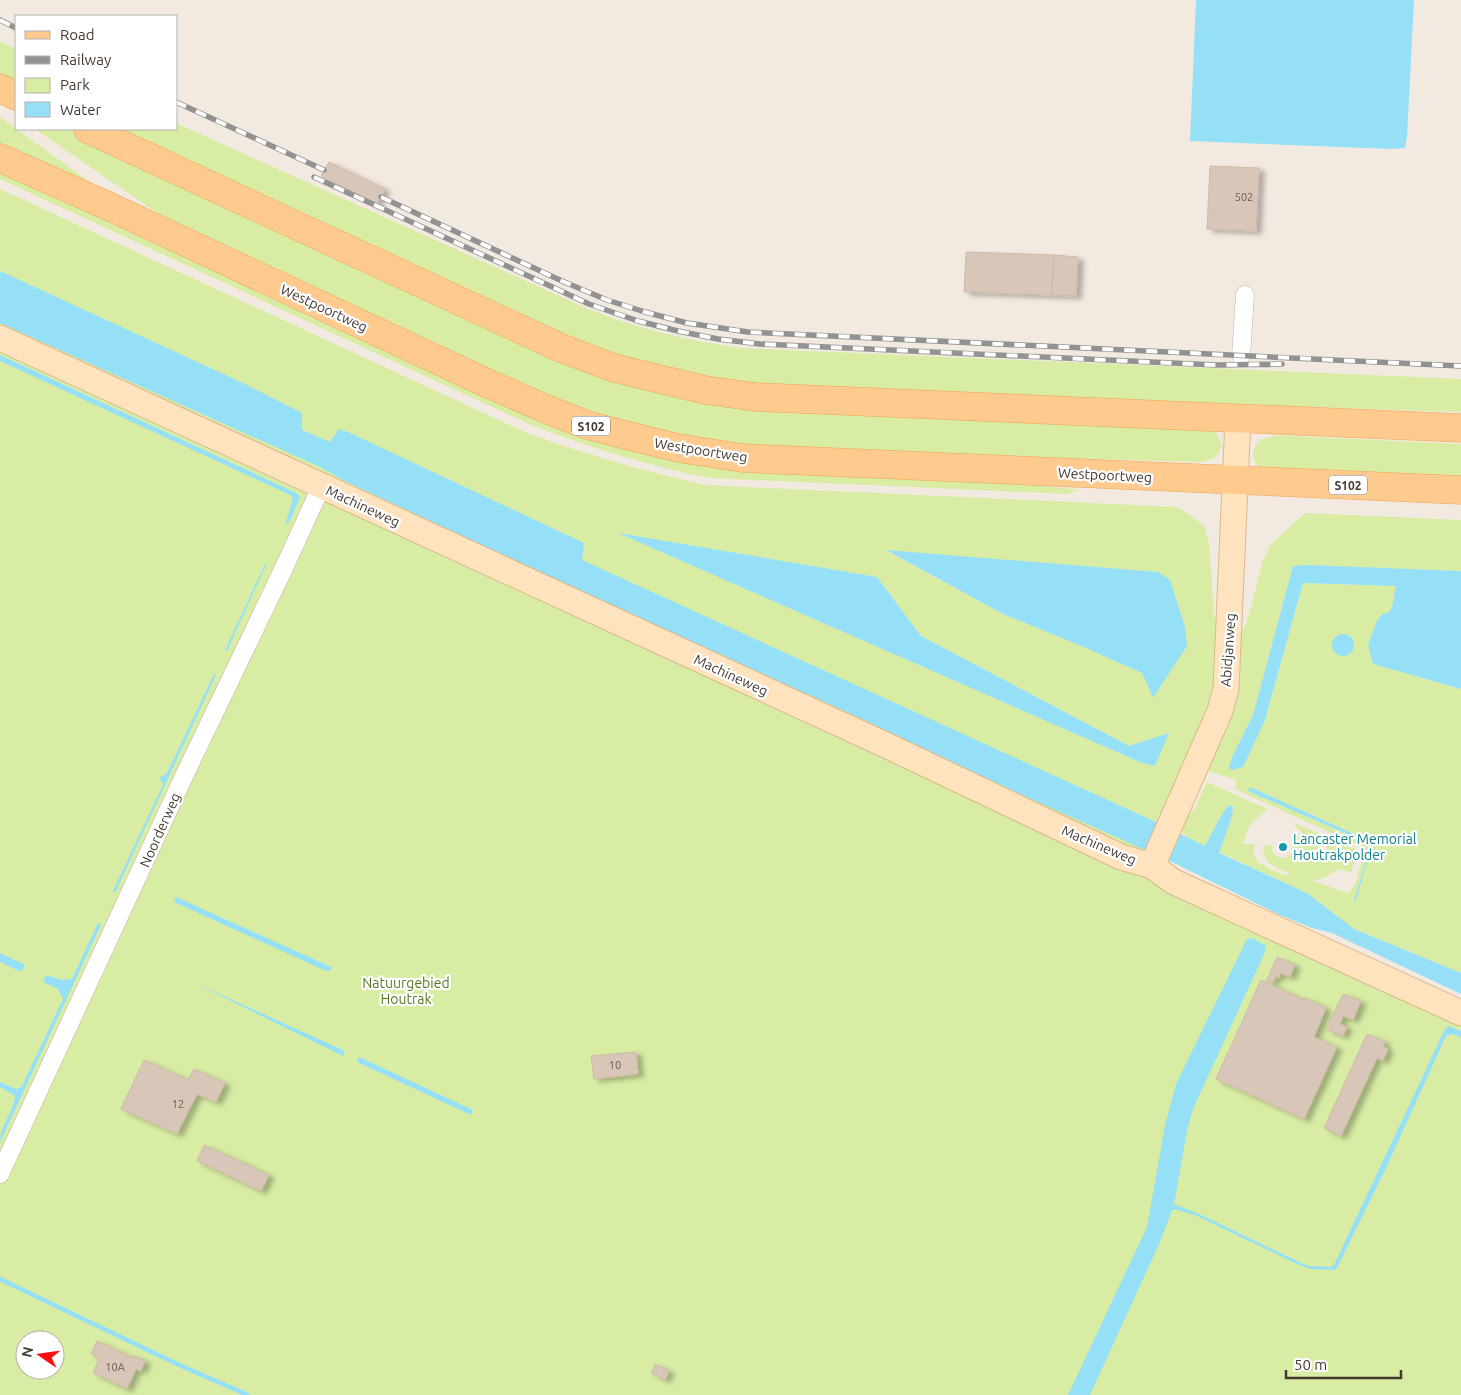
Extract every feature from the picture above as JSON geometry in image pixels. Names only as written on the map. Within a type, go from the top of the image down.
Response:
[{"type":"main road","points":[[0,88],[15,96]]},
{"type":"main road","points":[[90,130],[561,348],[614,368],[705,390],[755,397],[1461,428]]},
{"type":"main road","name":"Westpoortweg","points":[[0,158],[106,205],[491,385],[587,425],[678,448],[742,458],[1461,490]]},
{"type":"street","points":[[1241,356],[1246,295]]},
{"type":"street","name":"Machineweg","points":[[0,338],[881,743],[1121,857],[1154,862],[1174,882],[1461,1013]]},
{"type":"street","name":"Abidjanweg","points":[[1154,862],[1220,711],[1226,689],[1238,418]]},
{"type":"street","name":"Noorderweg","points":[[0,1174],[185,774],[321,487]]},
{"type":"green space","points":[[0,41],[15,48],[15,88],[0,81]]},
{"type":"green space","points":[[0,117],[15,128],[15,130],[18,130],[117,202],[0,148]]},
{"type":"green space","points":[[178,124],[581,306],[620,321],[679,337],[740,348],[1461,379],[1461,412],[847,391],[735,385],[616,363],[104,130],[178,130]]},
{"type":"green space","points":[[36,130],[73,130],[535,344],[611,375],[1204,428],[1216,432],[1222,446],[1219,453],[1214,457],[1201,462],[1066,458],[993,463],[789,453],[598,421],[195,239]]},
{"type":"green space","points":[[0,173],[50,196],[92,208],[584,432],[1078,490],[1068,494],[709,478],[619,455],[531,425],[0,179]]},
{"type":"green space","points":[[0,189],[527,433],[637,468],[705,485],[1176,507],[1189,514],[1205,527],[1209,543],[1214,615],[1220,631],[1216,695],[1143,854],[0,332]],"holes":[[[621,534],[877,577],[921,636],[1129,746],[1168,734],[1155,765],[1142,763]],[[887,551],[1158,572],[1153,698],[1142,673],[1003,614]]]},
{"type":"green space","name":"Natuurgebied Houtrak","points":[[0,346],[306,491],[308,496],[319,505],[326,501],[1461,1020],[1461,1395],[0,1395]]},
{"type":"green space","points":[[1273,436],[1461,444],[1461,482],[1271,473],[1255,462],[1253,455],[1258,442]]},
{"type":"green space","points":[[1305,513],[1461,520],[1461,571],[1293,566],[1253,715],[1232,757],[1265,720],[1303,583],[1396,586],[1392,607],[1387,614],[1377,621],[1368,645],[1417,677],[1461,689],[1461,973],[1354,929],[1307,893],[1219,852],[1232,817],[1233,807],[1229,805],[1222,814],[1205,846],[1188,838],[1178,829],[1184,814],[1194,810],[1207,782],[1267,809],[1249,826],[1243,844],[1254,844],[1254,856],[1260,864],[1262,863],[1271,870],[1288,876],[1287,872],[1272,866],[1266,860],[1263,845],[1273,846],[1272,851],[1277,857],[1285,858],[1293,853],[1294,838],[1300,835],[1323,850],[1331,852],[1319,841],[1302,833],[1292,822],[1357,850],[1351,873],[1339,869],[1324,878],[1313,881],[1348,893],[1355,885],[1365,848],[1235,789],[1236,780],[1207,771],[1235,644],[1247,622],[1263,561],[1271,544]],"holes":[[[1250,787],[1367,840],[1372,844],[1355,902],[1370,848],[1368,843],[1249,791]]]},
{"type":"water","points":[[1196,0],[1414,0],[1405,148],[1190,141]]},
{"type":"water","points":[[0,271],[245,384],[302,413],[302,430],[330,442],[339,429],[348,432],[584,543],[582,560],[1205,846],[1229,805],[1233,807],[1232,817],[1219,853],[1307,893],[1354,929],[1461,973],[1461,994],[1332,933],[1312,928],[1280,915],[1174,863],[556,580],[343,480],[320,467],[0,323]]},
{"type":"water","points":[[0,355],[296,493],[300,497],[291,519],[285,526],[293,498],[290,495],[0,361]]},
{"type":"water","points":[[618,533],[877,577],[921,636],[1129,746],[1169,733],[1155,766],[1142,763]]},
{"type":"water","points":[[886,550],[1158,572],[1170,580],[1185,627],[1187,646],[1153,698],[1142,673],[1003,614]]},
{"type":"water","points":[[267,563],[227,651],[225,650]]},
{"type":"water","points":[[1293,566],[1461,571],[1461,689],[1373,664],[1368,645],[1377,621],[1383,613],[1387,614],[1392,607],[1396,586],[1303,583],[1265,720],[1243,767],[1232,770],[1229,768],[1232,757],[1253,715]]},
{"type":"water","points":[[1343,634],[1351,637],[1354,645],[1351,653],[1343,656],[1335,653],[1332,645],[1335,637]]},
{"type":"water","points":[[214,674],[216,675],[115,893],[113,891],[162,787],[161,776],[165,775],[168,771]]},
{"type":"water","points":[[1250,787],[1367,840],[1372,845],[1355,903],[1354,900],[1370,848],[1368,843],[1248,791]]},
{"type":"water","points":[[176,897],[331,967],[331,970],[326,971],[174,902]]},
{"type":"water","points":[[98,923],[101,925],[0,1142],[2,1130],[15,1096],[0,1087],[0,1082],[16,1089],[22,1086],[63,999],[58,989],[43,982],[46,975],[62,980],[72,979]]},
{"type":"water","points":[[1252,938],[1265,945],[1266,950],[1193,1109],[1187,1131],[1174,1204],[1301,1263],[1309,1266],[1331,1267],[1334,1265],[1445,1029],[1449,1026],[1461,1031],[1461,1038],[1454,1034],[1446,1036],[1387,1166],[1335,1270],[1311,1269],[1299,1265],[1197,1216],[1172,1210],[1160,1242],[1090,1395],[1068,1395],[1147,1227],[1165,1125],[1176,1084],[1247,939]]},
{"type":"water","points":[[0,953],[25,965],[22,971],[0,962]]},
{"type":"water","points":[[188,980],[345,1051],[343,1056]]},
{"type":"water","points":[[359,1057],[473,1110],[471,1115],[357,1062]]},
{"type":"building","points":[[329,162],[385,189],[377,204],[321,176]]},
{"type":"building","points":[[1210,166],[1259,168],[1256,231],[1207,229]]},
{"type":"building","points":[[966,252],[1054,255],[1052,295],[964,292]]},
{"type":"building","points":[[1054,255],[1078,257],[1076,296],[1052,295]]},
{"type":"building","points":[[1277,957],[1295,965],[1290,977],[1281,973],[1279,978],[1276,976],[1272,983],[1267,980]]},
{"type":"building","points":[[1261,980],[1326,1008],[1314,1037],[1337,1047],[1304,1119],[1216,1079]]},
{"type":"building","points":[[1343,994],[1361,1001],[1353,1020],[1343,1016],[1340,1024],[1347,1027],[1343,1036],[1326,1029]]},
{"type":"building","points":[[1367,1034],[1385,1042],[1383,1046],[1388,1049],[1383,1061],[1377,1058],[1341,1136],[1324,1128]]},
{"type":"building","points":[[636,1052],[638,1074],[594,1079],[591,1056]]},
{"type":"building","points":[[144,1060],[188,1080],[194,1069],[225,1083],[216,1102],[197,1094],[177,1134],[121,1109]]},
{"type":"building","points":[[204,1145],[269,1175],[261,1191],[197,1161]]},
{"type":"building","points":[[97,1341],[133,1358],[135,1356],[145,1361],[141,1371],[136,1369],[127,1389],[93,1373],[99,1359],[91,1354]]},
{"type":"building","points":[[655,1364],[669,1371],[665,1380],[651,1373]]},
{"type":"waterway","points":[[0,1279],[179,1365],[248,1395]]},
{"type":"railway","points":[[0,20],[15,28]]},
{"type":"railway","points":[[178,103],[324,170]]},
{"type":"railway","points":[[314,177],[589,304],[638,321],[718,339],[760,344],[1216,365],[1282,364]]},
{"type":"railway","points":[[381,197],[607,300],[687,323],[748,332],[1461,366]]},
{"type":"place","name":"Lancaster Memorial Houtrakpolder","points":[[1283,847]]}]
